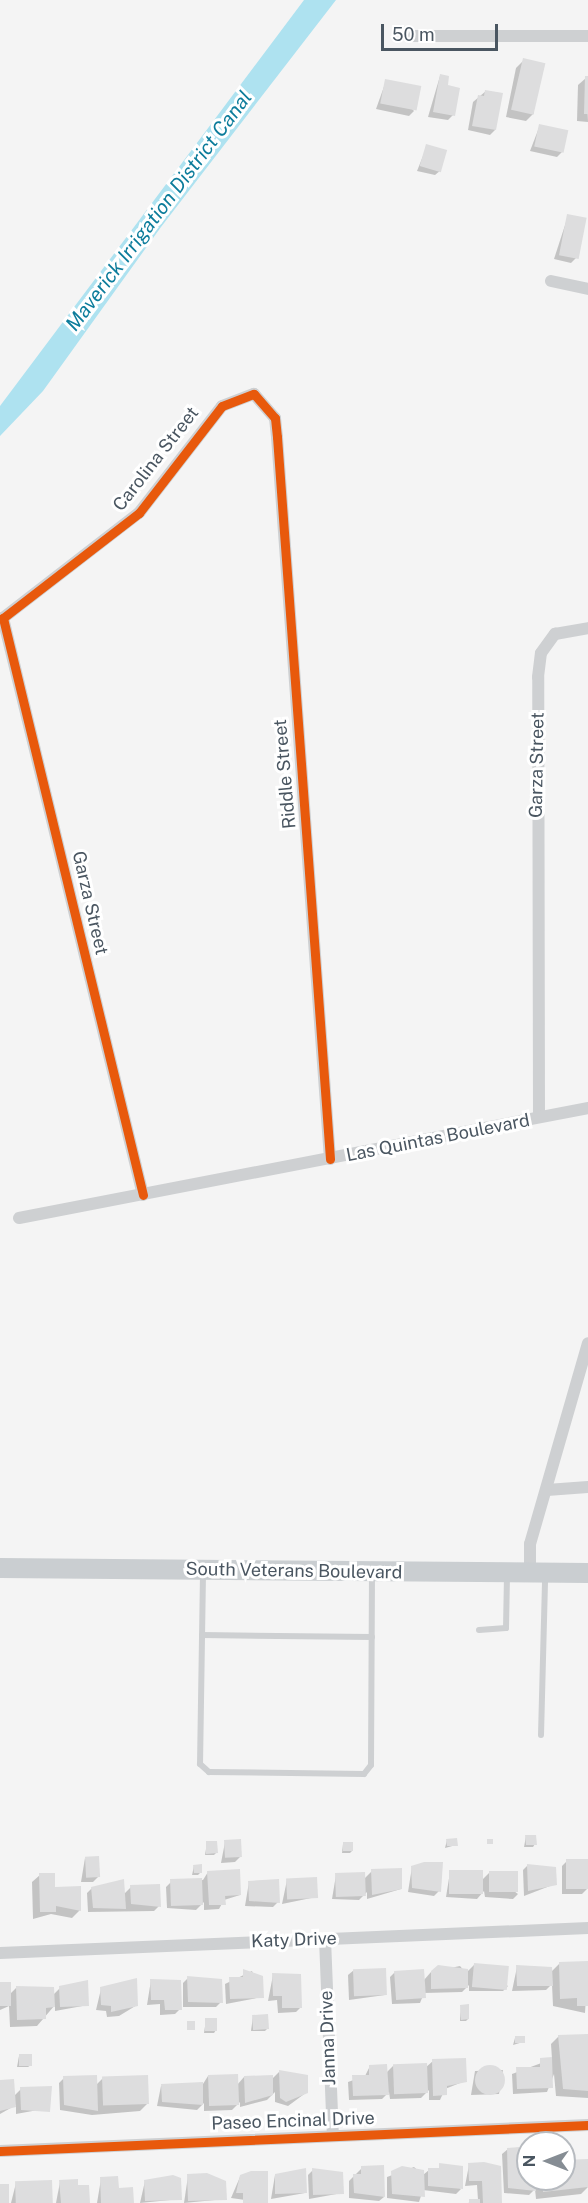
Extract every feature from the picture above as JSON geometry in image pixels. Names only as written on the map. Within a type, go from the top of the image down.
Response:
[{"type":"main road","name":"South Veterans Boulevard","points":[[0,1568],[588,1573]]},
{"type":"street","points":[[414,36],[588,36]]},
{"type":"street","points":[[551,281],[588,289]]},
{"type":"street","name":"Carolina Street","points":[[3,618],[139,513],[222,406],[254,394]]},
{"type":"street","name":"Riddle Street","points":[[254,394],[275,418],[277,437],[330,1159]]},
{"type":"street","name":"Garza Street","points":[[3,618],[142,1195]]},
{"type":"street","name":"Garza Street","points":[[539,1118],[538,677],[541,652],[555,634],[588,628]]},
{"type":"street","name":"Las Quintas Boulevard","points":[[19,1218],[588,1108]]},
{"type":"street","points":[[537,1573],[530,1544],[588,1343]]},
{"type":"street","points":[[547,1490],[588,1487]]},
{"type":"street","name":"Katy Drive","points":[[0,1953],[588,1928]]},
{"type":"street","name":"Janna Drive","points":[[325,1939],[333,2136]]},
{"type":"street","name":"Paseo Encinal Drive","points":[[0,2151],[588,2125]]},
{"type":"lane","points":[[203,1570],[200,1764],[208,1772],[364,1774],[371,1765],[372,1572]]},
{"type":"lane","points":[[479,1630],[506,1628],[507,1573]]},
{"type":"lane","points":[[537,1573],[541,1735]]},
{"type":"lane","points":[[202,1635],[372,1637]]},
{"type":"water","name":"Maverick Irrigation District Canal","points":[[304,0],[336,0],[161,227],[43,391],[0,436],[0,406]]},
{"type":"building","points":[[523,58],[545,63],[533,115],[511,110]]},
{"type":"building","points":[[440,74],[449,76],[448,85],[460,88],[455,116],[433,112]]},
{"type":"building","points":[[585,76],[588,76],[588,114],[584,114]]},
{"type":"building","points":[[385,79],[421,86],[417,111],[380,104]]},
{"type":"building","points":[[485,90],[503,93],[496,130],[472,126],[478,95],[484,96]]},
{"type":"building","points":[[539,124],[568,130],[564,153],[534,146]]},
{"type":"building","points":[[426,144],[447,150],[441,172],[420,166]]},
{"type":"building","points":[[567,214],[587,218],[579,259],[559,255]]},
{"type":"building","points":[[525,1835],[536,1835],[537,1845],[526,1845]]},
{"type":"building","points":[[457,1838],[458,1846],[447,1846],[446,1839]]},
{"type":"building","points":[[241,1839],[242,1857],[225,1858],[224,1840]]},
{"type":"building","points":[[487,1839],[493,1839],[493,1844],[487,1844]]},
{"type":"building","points":[[206,1841],[217,1841],[218,1853],[206,1854]]},
{"type":"building","points":[[343,1842],[353,1842],[353,1851],[343,1851]]},
{"type":"building","points":[[99,1856],[100,1877],[86,1878],[85,1857]]},
{"type":"building","points":[[566,1859],[588,1859],[588,1889],[566,1889]]},
{"type":"building","points":[[424,1862],[443,1862],[441,1892],[412,1888],[411,1866]]},
{"type":"building","points":[[202,1864],[202,1873],[194,1873],[193,1865]]},
{"type":"building","points":[[527,1864],[556,1867],[557,1885],[528,1891]]},
{"type":"building","points":[[402,1868],[402,1889],[372,1895],[371,1869]]},
{"type":"building","points":[[240,1869],[241,1895],[225,1896],[226,1905],[209,1905],[207,1871]]},
{"type":"building","points":[[449,1870],[483,1870],[483,1894],[449,1894]]},
{"type":"building","points":[[489,1871],[518,1871],[518,1892],[489,1892]]},
{"type":"building","points":[[365,1872],[366,1896],[336,1897],[335,1873]]},
{"type":"building","points":[[39,1873],[55,1873],[55,1887],[81,1886],[81,1911],[56,1906],[56,1912],[40,1912]]},
{"type":"building","points":[[317,1877],[318,1898],[287,1900],[286,1879]]},
{"type":"building","points":[[202,1878],[203,1905],[171,1906],[170,1879]]},
{"type":"building","points":[[124,1879],[126,1909],[93,1908],[91,1887]]},
{"type":"building","points":[[279,1879],[280,1903],[249,1901],[248,1881]]},
{"type":"building","points":[[160,1884],[161,1907],[131,1904],[130,1885]]},
{"type":"building","points":[[588,1961],[588,2006],[577,2006],[577,1998],[560,1999],[559,1962]]},
{"type":"building","points":[[474,1963],[509,1966],[507,1990],[472,1987]]},
{"type":"building","points":[[438,1965],[468,1969],[468,1988],[431,1989],[431,1971]]},
{"type":"building","points":[[516,1965],[552,1967],[553,1986],[517,1986]]},
{"type":"building","points":[[386,1968],[387,1995],[354,1996],[353,1969]]},
{"type":"building","points":[[243,1969],[263,1976],[264,1998],[230,1999],[229,1977],[243,1977]]},
{"type":"building","points":[[424,1969],[426,1998],[396,2000],[394,1971]]},
{"type":"building","points":[[272,1973],[301,1974],[302,2008],[282,2008],[282,1996],[273,1996]]},
{"type":"building","points":[[187,1976],[222,1979],[223,2003],[188,2002]]},
{"type":"building","points":[[137,1978],[138,2006],[111,2012],[111,2006],[101,2005],[100,1987]]},
{"type":"building","points":[[150,1979],[181,1980],[182,2010],[165,2010],[164,2000],[151,2000]]},
{"type":"building","points":[[88,1980],[89,2006],[60,2007],[59,1986]]},
{"type":"building","points":[[0,1982],[11,1982],[11,2006],[0,2006]]},
{"type":"building","points":[[16,1986],[54,1987],[55,2007],[46,2008],[46,2019],[17,2020]]},
{"type":"building","points":[[469,2004],[469,2019],[461,2020],[460,2005]]},
{"type":"building","points":[[268,2014],[269,2029],[253,2030],[252,2015]]},
{"type":"building","points":[[205,2018],[217,2018],[217,2031],[205,2031]]},
{"type":"building","points":[[187,2021],[195,2021],[195,2030],[187,2030]]},
{"type":"building","points":[[588,2034],[588,2091],[563,2089],[558,2035]]},
{"type":"building","points":[[515,2036],[525,2036],[525,2043],[515,2043]]},
{"type":"building","points":[[19,2054],[32,2054],[32,2066],[19,2066]]},
{"type":"building","points":[[552,2057],[553,2088],[517,2089],[516,2067],[540,2067],[540,2058]]},
{"type":"building","points":[[466,2058],[467,2082],[447,2086],[447,2095],[433,2096],[432,2059]]},
{"type":"building","points":[[427,2063],[428,2093],[394,2094],[393,2064]]},
{"type":"building","points":[[387,2064],[389,2095],[353,2096],[352,2075],[369,2075],[369,2065]]},
{"type":"building","points":[[490,2065],[496,2066],[504,2074],[504,2086],[496,2094],[490,2095],[484,2094],[476,2086],[475,2080],[476,2074],[484,2066]]},
{"type":"building","points":[[279,2070],[308,2075],[308,2093],[286,2102],[280,2098]]},
{"type":"building","points":[[238,2074],[239,2105],[209,2106],[208,2075]]},
{"type":"building","points":[[97,2075],[98,2111],[64,2105],[63,2076]]},
{"type":"building","points":[[148,2075],[149,2104],[103,2106],[102,2077]]},
{"type":"building","points":[[273,2075],[273,2095],[245,2103],[244,2076]]},
{"type":"building","points":[[14,2079],[16,2107],[0,2111],[0,2080]]},
{"type":"building","points":[[203,2082],[203,2105],[162,2102],[161,2084]]},
{"type":"building","points":[[52,2086],[50,2112],[21,2110],[20,2087]]},
{"type":"building","points":[[516,2147],[516,2189],[508,2188],[507,2148]]},
{"type":"building","points":[[588,2159],[588,2187],[576,2188],[576,2160]]},
{"type":"building","points":[[484,2162],[501,2166],[502,2203],[483,2203],[482,2181],[469,2181],[468,2163]]},
{"type":"building","points":[[439,2163],[463,2166],[463,2189],[428,2186],[428,2168],[439,2168]]},
{"type":"building","points":[[384,2165],[385,2197],[354,2193],[353,2174],[361,2174],[361,2166]]},
{"type":"building","points":[[402,2166],[424,2170],[425,2197],[392,2194],[391,2171]]},
{"type":"building","points":[[306,2168],[307,2193],[275,2194],[275,2174]]},
{"type":"building","points":[[312,2168],[343,2172],[344,2194],[313,2195]]},
{"type":"building","points":[[251,2171],[268,2171],[268,2203],[243,2203],[243,2193],[236,2193],[240,2175]]},
{"type":"building","points":[[207,2173],[226,2181],[227,2200],[188,2201],[187,2174]]},
{"type":"building","points":[[173,2175],[181,2178],[182,2200],[145,2201],[144,2180]]},
{"type":"building","points":[[118,2176],[119,2188],[133,2187],[134,2203],[101,2203],[100,2177]]},
{"type":"building","points":[[78,2179],[78,2185],[89,2185],[90,2203],[61,2203],[59,2180]]},
{"type":"building","points":[[52,2180],[53,2203],[16,2203],[15,2181]]},
{"type":"building","points":[[0,2184],[9,2184],[9,2203],[0,2203]]},
{"type":"building","points":[[469,2199],[480,2199],[480,2203],[469,2203]]},
{"type":"cycle path","points":[[143,1195],[3,618],[139,513],[222,406],[254,394],[275,418],[277,437],[330,1159]]},
{"type":"cycle path","points":[[0,2151],[588,2125]]}]
